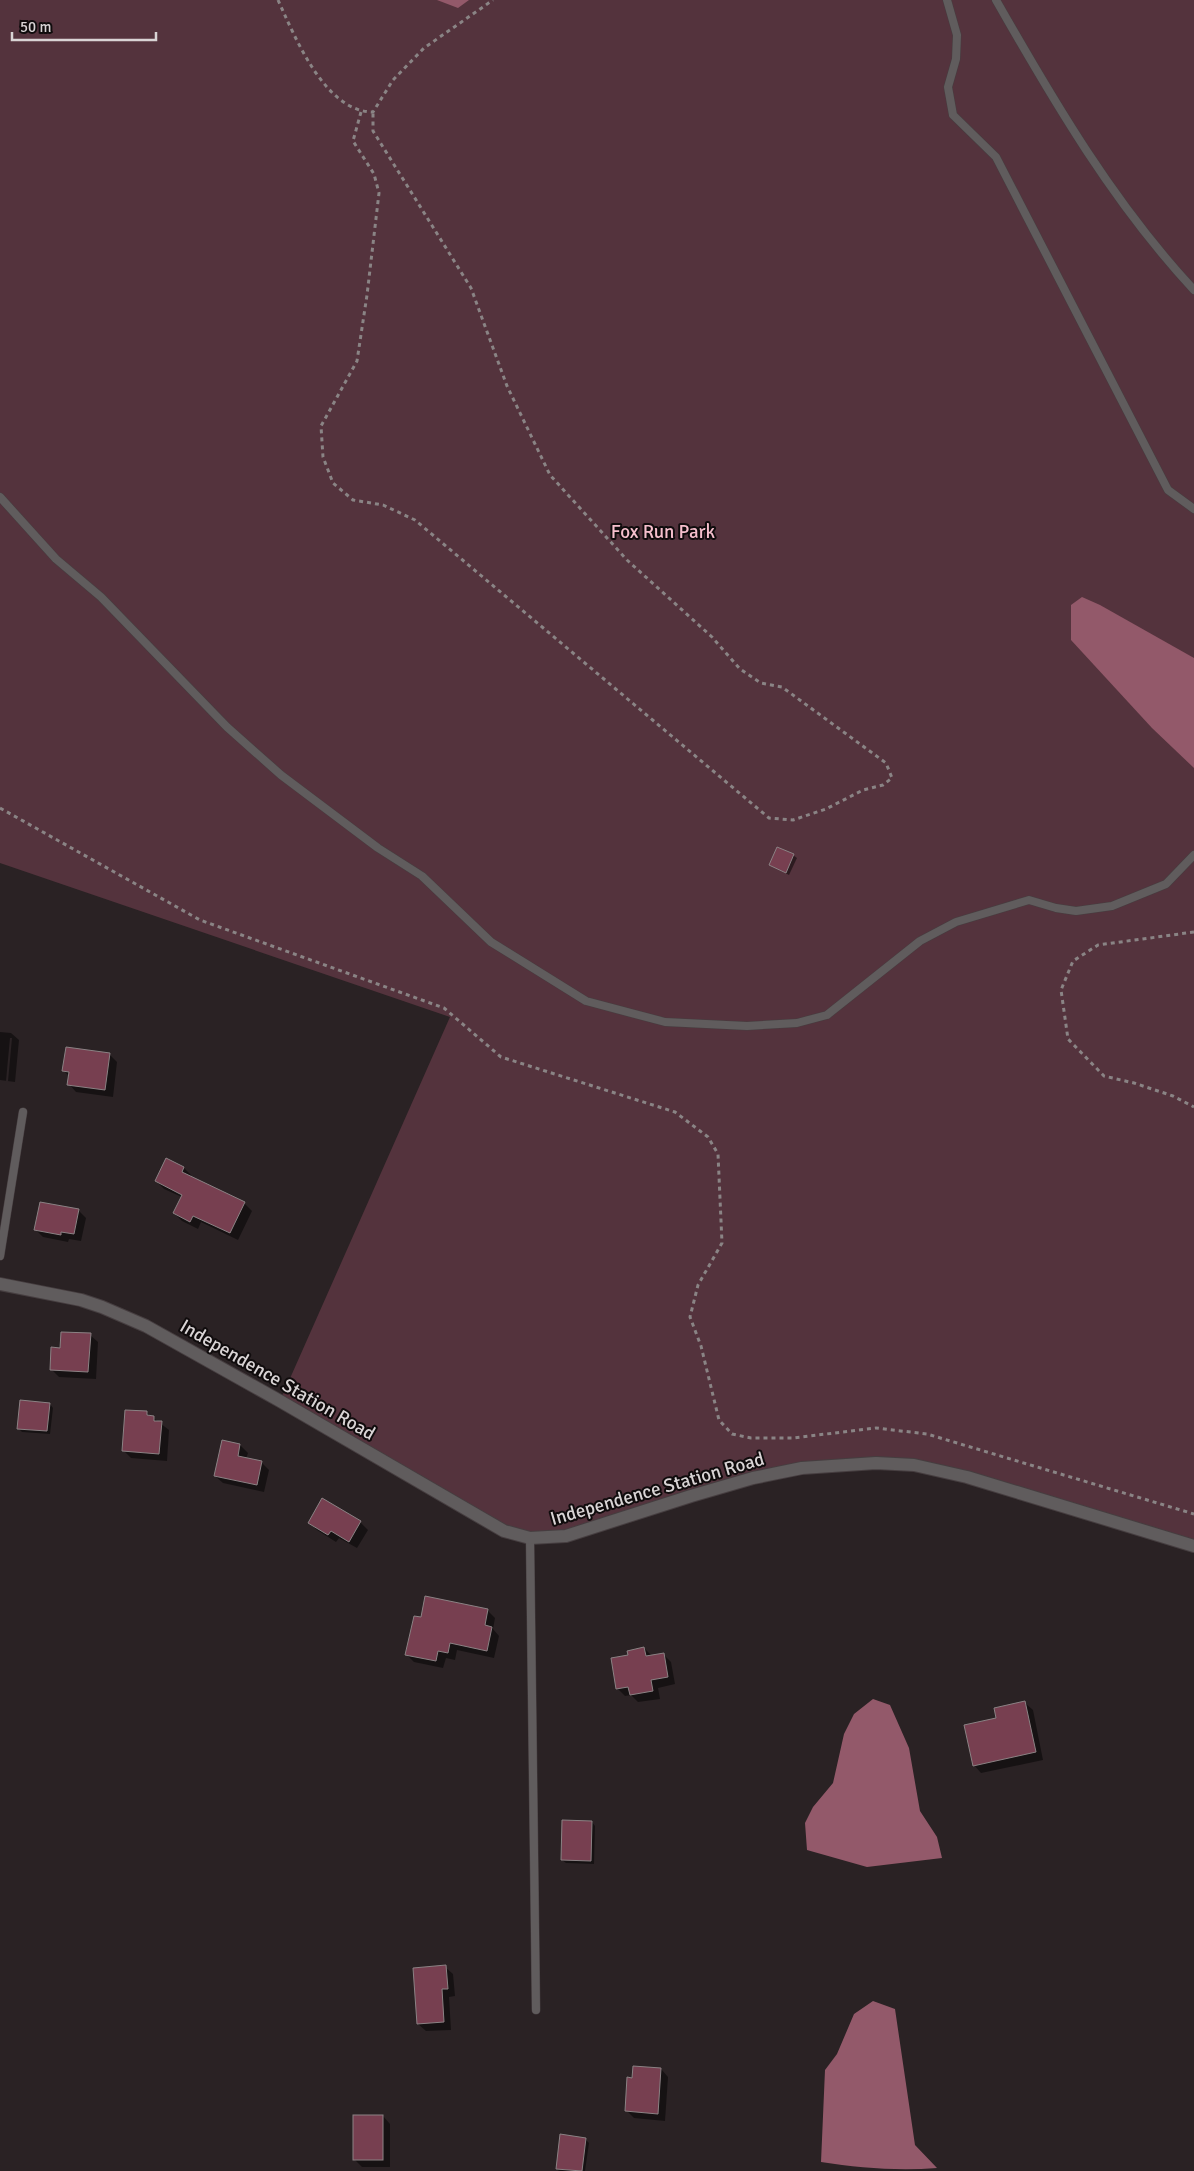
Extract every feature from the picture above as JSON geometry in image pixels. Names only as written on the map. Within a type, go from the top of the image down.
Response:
[{"type":"street","name":"Independence Station Road","points":[[0,1284],[81,1300],[146,1326],[280,1401],[504,1531],[530,1538],[566,1536],[753,1478],[802,1468],[876,1463],[914,1466],[967,1477],[1194,1546]]},
{"type":"lane","points":[[947,0],[957,35],[956,59],[948,87],[953,115],[996,157],[1168,490],[1194,509]]},
{"type":"lane","points":[[996,0],[1030,60],[1100,171],[1160,253],[1194,290]]},
{"type":"lane","points":[[0,498],[56,559],[101,597],[227,727],[281,775],[378,848],[422,876],[491,942],[586,1000],[666,1022],[747,1026],[797,1023],[827,1015],[920,941],[956,922],[1029,900],[1056,908],[1076,910],[1112,906],[1166,884],[1194,855]]},
{"type":"lane","points":[[0,1256],[23,1112]]},
{"type":"lane","points":[[530,1538],[536,2010]]},
{"type":"path","points":[[278,0],[299,46],[327,90],[361,112],[373,112]]},
{"type":"path","points":[[361,112],[353,141],[374,174],[379,193],[357,361],[321,426],[323,457],[333,484],[353,500],[384,505],[415,520],[769,818],[793,820],[826,809],[863,790],[884,785],[892,778],[886,763],[782,687],[761,683],[740,669],[712,637],[626,560],[550,475],[507,386],[471,288],[373,131],[373,112],[393,80],[424,48],[492,0]]},
{"type":"path","points":[[0,808],[200,920],[444,1008],[501,1056],[675,1112],[708,1137],[718,1154],[722,1243],[698,1285],[690,1317],[701,1346],[719,1420],[732,1434],[751,1438],[793,1438],[876,1428],[927,1434],[1194,1514]]},
{"type":"path","points":[[1194,932],[1098,945],[1073,961],[1061,990],[1068,1039],[1104,1076],[1134,1083],[1173,1096],[1194,1107]]},
{"type":"green space","name":"Fox Run Park","points":[[0,0],[1194,0],[1194,1546],[914,1465],[802,1468],[566,1536],[530,1538],[280,1401],[450,1017],[0,863]]},
{"type":"shaded area","points":[[437,0],[469,0],[458,8]]},
{"type":"shaded area","points":[[1082,597],[1100,605],[1194,658],[1194,768],[1152,728],[1071,640],[1071,605]]},
{"type":"shaded area","points":[[873,1699],[890,1705],[909,1748],[920,1811],[937,1837],[942,1858],[867,1867],[807,1850],[805,1823],[813,1807],[833,1783],[844,1734],[854,1714]]},
{"type":"shaded area","points":[[873,2001],[895,2009],[915,2145],[937,2168],[879,2168],[821,2162],[825,2070],[837,2054],[854,2014]]},
{"type":"building","points":[[777,847],[794,854],[786,873],[769,865]]},
{"type":"building","points":[[66,1047],[110,1053],[105,1090],[67,1085],[69,1072],[62,1071]]},
{"type":"building","points":[[166,1158],[184,1167],[182,1172],[245,1202],[230,1233],[193,1216],[190,1222],[173,1213],[182,1195],[155,1181]]},
{"type":"building","points":[[40,1202],[79,1209],[74,1234],[61,1232],[61,1235],[34,1230]]},
{"type":"building","points":[[61,1332],[91,1333],[88,1372],[50,1370],[51,1347],[60,1348]]},
{"type":"building","points":[[20,1400],[50,1403],[47,1431],[17,1429]]},
{"type":"building","points":[[125,1410],[147,1411],[147,1415],[154,1416],[154,1421],[162,1421],[159,1454],[122,1451]]},
{"type":"building","points":[[222,1440],[240,1444],[238,1456],[262,1461],[257,1485],[214,1476]]},
{"type":"building","points":[[322,1498],[361,1521],[349,1542],[331,1531],[328,1535],[308,1523]]},
{"type":"building","points":[[425,1596],[488,1609],[485,1625],[492,1627],[487,1651],[450,1643],[448,1653],[438,1651],[436,1661],[405,1655],[414,1616],[421,1617]]},
{"type":"building","points":[[644,1647],[646,1656],[664,1653],[668,1677],[651,1680],[653,1691],[630,1695],[628,1687],[616,1689],[611,1658],[628,1655],[627,1651]]},
{"type":"building","points":[[1025,1701],[1036,1752],[973,1766],[964,1725],[996,1718],[994,1708]]},
{"type":"building","points":[[562,1820],[592,1821],[591,1861],[561,1860]]},
{"type":"building","points":[[446,1965],[448,1989],[442,1989],[444,2022],[417,2024],[413,1968]]},
{"type":"building","points":[[633,2066],[661,2068],[658,2114],[625,2111],[627,2077],[632,2078]]},
{"type":"building","points":[[353,2115],[383,2115],[383,2160],[353,2160]]},
{"type":"building","points":[[560,2134],[586,2138],[582,2171],[556,2169]]}]
